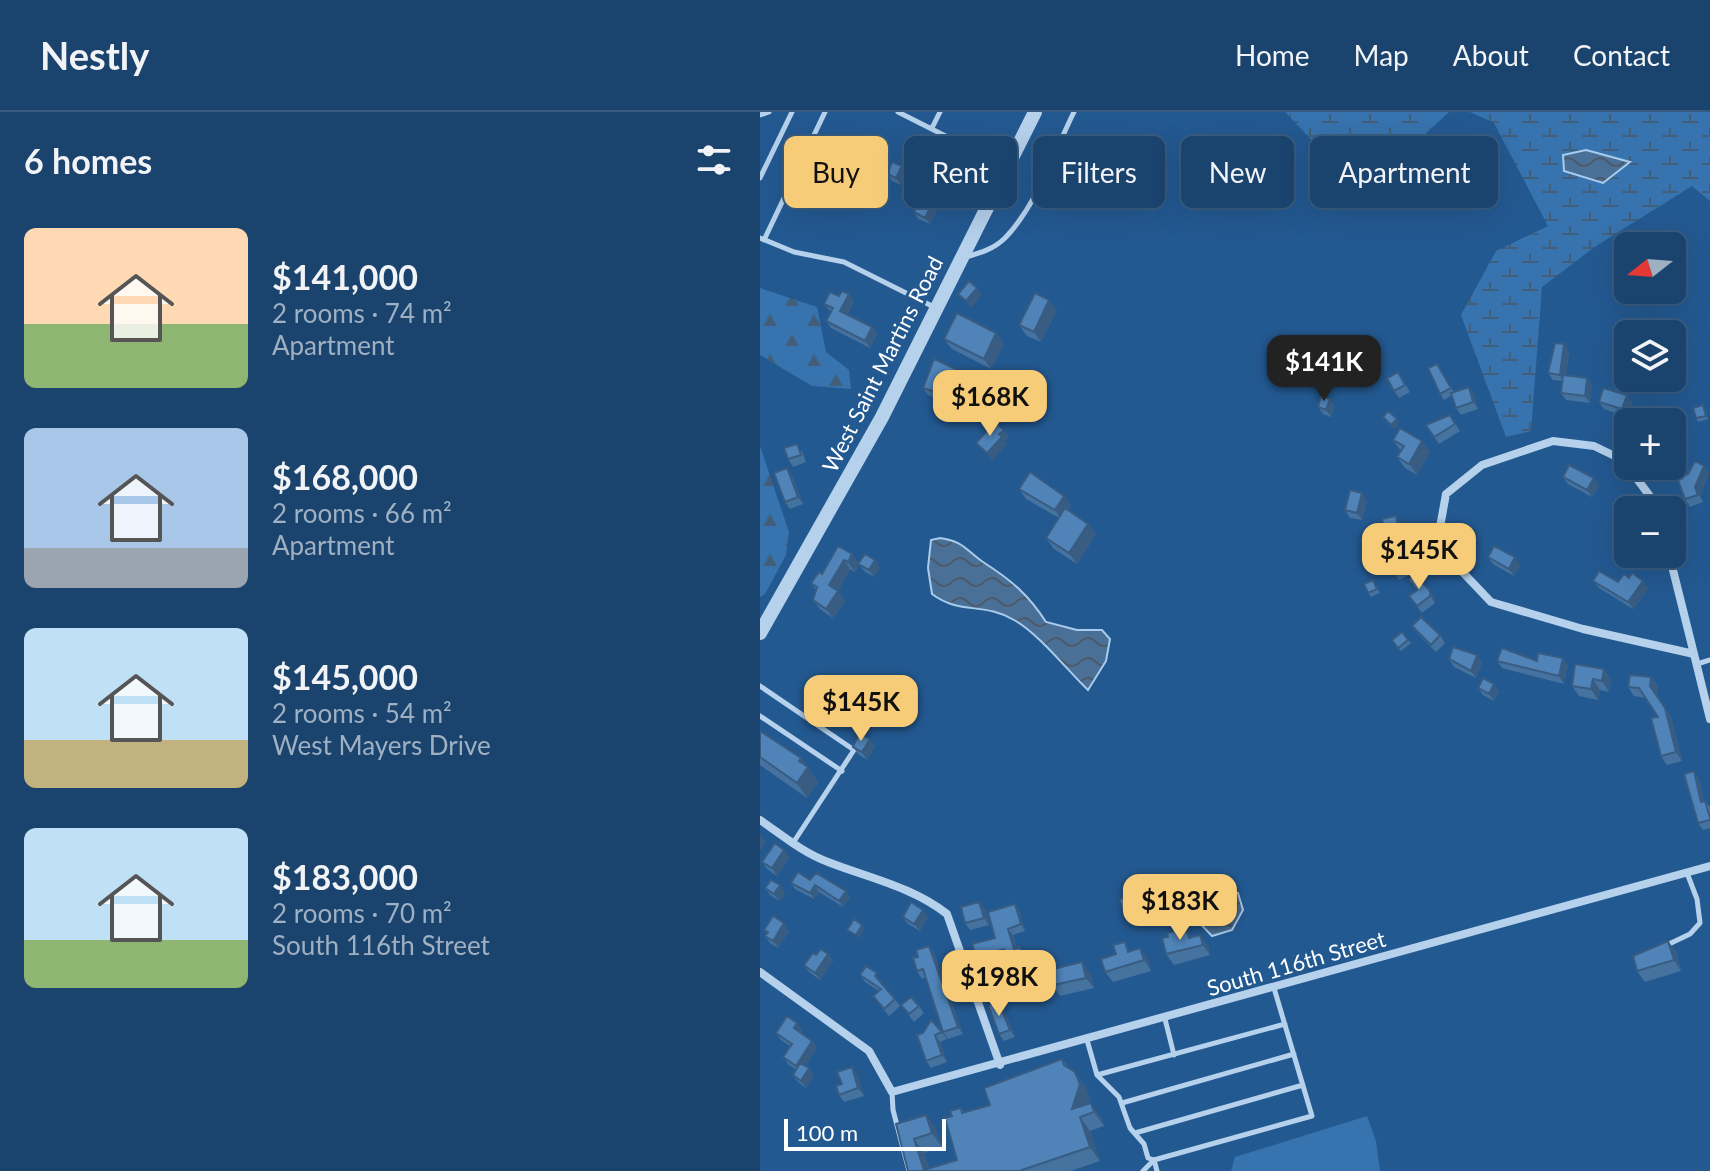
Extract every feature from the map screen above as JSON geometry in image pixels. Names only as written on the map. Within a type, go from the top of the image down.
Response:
[{"type":"street","name":"West Saint Martins Road","points":[[1017,149],[1035,112]]},
{"type":"street","name":"West Saint Martins Road","points":[[760,633],[882,417],[987,208]]},
{"type":"street","points":[[1650,496],[1623,460],[1594,446],[1553,441],[1482,465],[1446,494],[1440,527],[1452,561],[1491,602],[1568,625],[1694,654]]},
{"type":"street","points":[[1672,568],[1709,713]]},
{"type":"street","points":[[760,820],[826,862],[922,898],[947,914],[1000,1065]]},
{"type":"street","name":"South 116th Street","points":[[892,1092],[1000,1065],[1710,866]]},
{"type":"street","points":[[760,972],[869,1051],[892,1092]]},
{"type":"lane","points":[[760,116],[769,112]]},
{"type":"lane","points":[[760,178],[792,112]]},
{"type":"lane","points":[[825,112],[762,239],[794,252],[844,262],[936,308]]},
{"type":"lane","points":[[932,128],[940,112]]},
{"type":"lane","points":[[961,258],[988,250],[1004,239],[1027,208],[1074,112]]},
{"type":"lane","points":[[902,113],[948,136]]},
{"type":"lane","points":[[1697,664],[1710,660]]},
{"type":"lane","points":[[760,686],[852,746],[854,754],[793,843]]},
{"type":"lane","points":[[760,716],[843,771]]},
{"type":"lane","points":[[1669,944],[1690,934],[1700,923],[1697,899],[1687,872]]},
{"type":"lane","points":[[1143,1171],[1154,1160],[1312,1116],[1274,988]]},
{"type":"lane","points":[[1165,1019],[1174,1055]]},
{"type":"lane","points":[[1097,1075],[1285,1024]]},
{"type":"lane","points":[[1087,1040],[1097,1075],[1122,1103],[1148,1158],[1154,1160]]},
{"type":"lane","points":[[1122,1103],[1294,1054]]},
{"type":"lane","points":[[1135,1133],[1303,1085]]},
{"type":"lane","points":[[892,1092],[893,1110],[909,1171]]},
{"type":"lane","points":[[1154,1160],[1157,1171]]},
{"type":"green space","points":[[1285,112],[1449,112],[1423,136],[1310,138]]},
{"type":"green space","points":[[1470,112],[1710,112],[1710,201],[1692,186],[1614,232],[1542,287],[1531,431],[1506,437],[1461,315],[1496,251],[1548,226],[1494,123]]},
{"type":"green space","points":[[760,288],[817,307],[826,352],[849,370],[851,389],[812,386],[760,355]]},
{"type":"green space","points":[[760,446],[789,532],[786,555],[765,594],[760,597]]},
{"type":"green space","points":[[1367,1116],[1376,1141],[1380,1171],[1231,1171],[1235,1157]]},
{"type":"water","points":[[1586,150],[1630,162],[1603,183],[1564,171],[1563,155]]},
{"type":"water","points":[[940,538],[960,544],[1010,582],[1026,595],[1046,622],[1077,630],[1102,630],[1110,639],[1106,661],[1088,690],[1043,643],[1014,620],[992,611],[952,604],[932,594],[928,568],[931,540]]},
{"type":"water","points":[[1220,887],[1238,893],[1243,910],[1232,930],[1212,936],[1193,916],[1188,899]]},
{"type":"building","points":[[892,162],[902,166],[896,178],[888,172]]},
{"type":"building","points":[[916,208],[930,208],[925,218],[914,212]]},
{"type":"building","points":[[969,281],[977,288],[966,301],[958,294]]},
{"type":"building","points":[[842,291],[849,294],[840,311],[872,327],[865,341],[826,321],[833,308],[824,304],[830,292],[839,296]]},
{"type":"building","points":[[1035,293],[1049,300],[1034,332],[1019,325]]},
{"type":"building","points":[[957,313],[996,333],[984,359],[944,339]]},
{"type":"building","points":[[1555,343],[1564,344],[1560,375],[1548,373]]},
{"type":"building","points":[[934,359],[958,370],[942,394],[923,388]]},
{"type":"building","points":[[1437,364],[1451,388],[1440,394],[1428,368]]},
{"type":"building","points":[[1398,372],[1405,385],[1394,391],[1387,378]]},
{"type":"building","points":[[1563,375],[1587,378],[1585,396],[1561,393]]},
{"type":"building","points":[[1469,387],[1473,402],[1456,408],[1451,393]]},
{"type":"building","points":[[1603,388],[1627,395],[1622,408],[1599,402]]},
{"type":"building","points":[[1321,396],[1330,399],[1326,410],[1318,407]]},
{"type":"building","points":[[1703,405],[1706,416],[1696,418],[1693,408]]},
{"type":"building","points":[[1388,411],[1397,419],[1391,425],[1383,417]]},
{"type":"building","points":[[1450,415],[1455,424],[1434,437],[1426,425]]},
{"type":"building","points":[[995,422],[1004,430],[999,434],[1002,437],[987,453],[976,443]]},
{"type":"building","points":[[1400,428],[1422,441],[1409,464],[1397,457],[1404,446],[1393,440]]},
{"type":"building","points":[[797,444],[801,455],[788,459],[784,448]]},
{"type":"building","points":[[1695,461],[1704,466],[1695,487],[1698,495],[1686,499],[1678,480],[1686,480]]},
{"type":"building","points":[[1569,465],[1594,478],[1587,490],[1563,477]]},
{"type":"building","points":[[787,468],[798,497],[785,502],[774,473]]},
{"type":"building","points":[[1030,472],[1064,496],[1055,510],[1019,489]]},
{"type":"building","points":[[1350,490],[1362,493],[1357,513],[1345,510]]},
{"type":"building","points":[[1065,508],[1088,524],[1069,553],[1046,538]]},
{"type":"building","points":[[1396,516],[1400,539],[1395,540],[1407,567],[1394,573],[1380,535],[1385,534],[1382,519]]},
{"type":"building","points":[[838,546],[852,554],[848,562],[844,560],[829,585],[838,591],[826,609],[813,600],[817,587],[811,583],[819,572],[822,574]]},
{"type":"building","points":[[1494,546],[1515,557],[1509,569],[1488,557]]},
{"type":"building","points":[[865,554],[875,560],[869,570],[858,564]]},
{"type":"building","points":[[1599,571],[1618,582],[1624,574],[1629,578],[1632,573],[1643,581],[1628,602],[1593,581]]},
{"type":"building","points":[[1415,574],[1430,591],[1430,596],[1417,606],[1409,596],[1417,590],[1408,579]]},
{"type":"building","points":[[1373,580],[1377,589],[1368,593],[1364,584]]},
{"type":"building","points":[[1421,617],[1440,635],[1431,645],[1412,626]]},
{"type":"building","points":[[1402,632],[1408,640],[1398,648],[1392,640]]},
{"type":"building","points":[[1453,647],[1477,655],[1471,671],[1449,659]]},
{"type":"building","points":[[1502,648],[1537,661],[1538,653],[1563,658],[1559,676],[1497,661]]},
{"type":"building","points":[[1575,664],[1604,669],[1602,681],[1593,679],[1591,689],[1572,686]]},
{"type":"building","points":[[1630,675],[1651,677],[1650,686],[1665,708],[1676,752],[1661,756],[1651,718],[1658,717],[1639,688],[1628,687]]},
{"type":"building","points":[[1483,678],[1494,684],[1489,694],[1478,688]]},
{"type":"building","points":[[760,731],[801,758],[799,761],[808,767],[797,783],[760,757]]},
{"type":"building","points":[[859,733],[870,739],[862,752],[853,747]]},
{"type":"building","points":[[1694,771],[1701,802],[1705,801],[1710,818],[1698,823],[1684,774]]},
{"type":"building","points":[[775,843],[784,850],[772,868],[762,862]]},
{"type":"building","points":[[798,872],[810,880],[816,873],[846,891],[839,901],[815,885],[810,893],[791,883]]},
{"type":"building","points":[[771,880],[780,885],[774,894],[765,888]]},
{"type":"building","points":[[1132,895],[1135,905],[1122,909],[1119,899]]},
{"type":"building","points":[[911,902],[923,910],[914,924],[903,917]]},
{"type":"building","points":[[979,902],[984,918],[965,923],[961,907]]},
{"type":"building","points":[[1015,904],[1021,924],[1008,929],[1014,949],[1020,947],[1024,960],[1009,965],[1004,949],[988,954],[996,978],[985,983],[972,944],[995,938],[988,912]]},
{"type":"building","points":[[773,916],[784,923],[773,941],[765,936],[768,932],[764,930]]},
{"type":"building","points":[[854,919],[862,925],[856,935],[847,930]]},
{"type":"building","points":[[1179,930],[1180,933],[1187,931],[1189,938],[1200,935],[1203,945],[1166,954],[1162,938]]},
{"type":"building","points":[[1668,941],[1674,960],[1637,971],[1633,956]]},
{"type":"building","points":[[1125,942],[1128,952],[1140,948],[1144,960],[1105,972],[1101,959],[1116,954],[1113,945]]},
{"type":"building","points":[[929,946],[958,1027],[943,1032],[923,969],[917,971],[913,958],[918,957],[916,950]]},
{"type":"building","points":[[821,949],[828,954],[815,973],[804,965],[813,953],[816,955]]},
{"type":"building","points":[[1082,962],[1086,978],[1053,985],[1049,970]]},
{"type":"building","points":[[866,966],[877,973],[875,976],[895,999],[884,1009],[873,996],[881,989],[860,975]]},
{"type":"building","points":[[1038,973],[1041,983],[1027,988],[1024,977]]},
{"type":"building","points":[[911,997],[919,1006],[909,1014],[901,1005]]},
{"type":"building","points":[[998,1001],[1010,1030],[999,1034],[988,1005]]},
{"type":"building","points":[[787,1016],[797,1023],[794,1028],[812,1041],[796,1066],[783,1057],[792,1044],[776,1033]]},
{"type":"building","points":[[931,1020],[942,1032],[935,1035],[942,1055],[926,1061],[917,1035],[923,1033]]},
{"type":"building","points":[[1062,1059],[1064,1065],[1075,1072],[1080,1084],[1072,1109],[1091,1103],[1094,1112],[1080,1117],[1090,1147],[1019,1171],[908,1171],[896,1124],[926,1115],[932,1133],[914,1139],[924,1170],[957,1160],[945,1118],[952,1116],[950,1111],[961,1108],[962,1113],[990,1105],[984,1088]]},
{"type":"building","points":[[800,1063],[809,1068],[801,1081],[793,1075]]},
{"type":"building","points":[[852,1067],[858,1088],[839,1095],[836,1086],[842,1084],[837,1072]]}]
